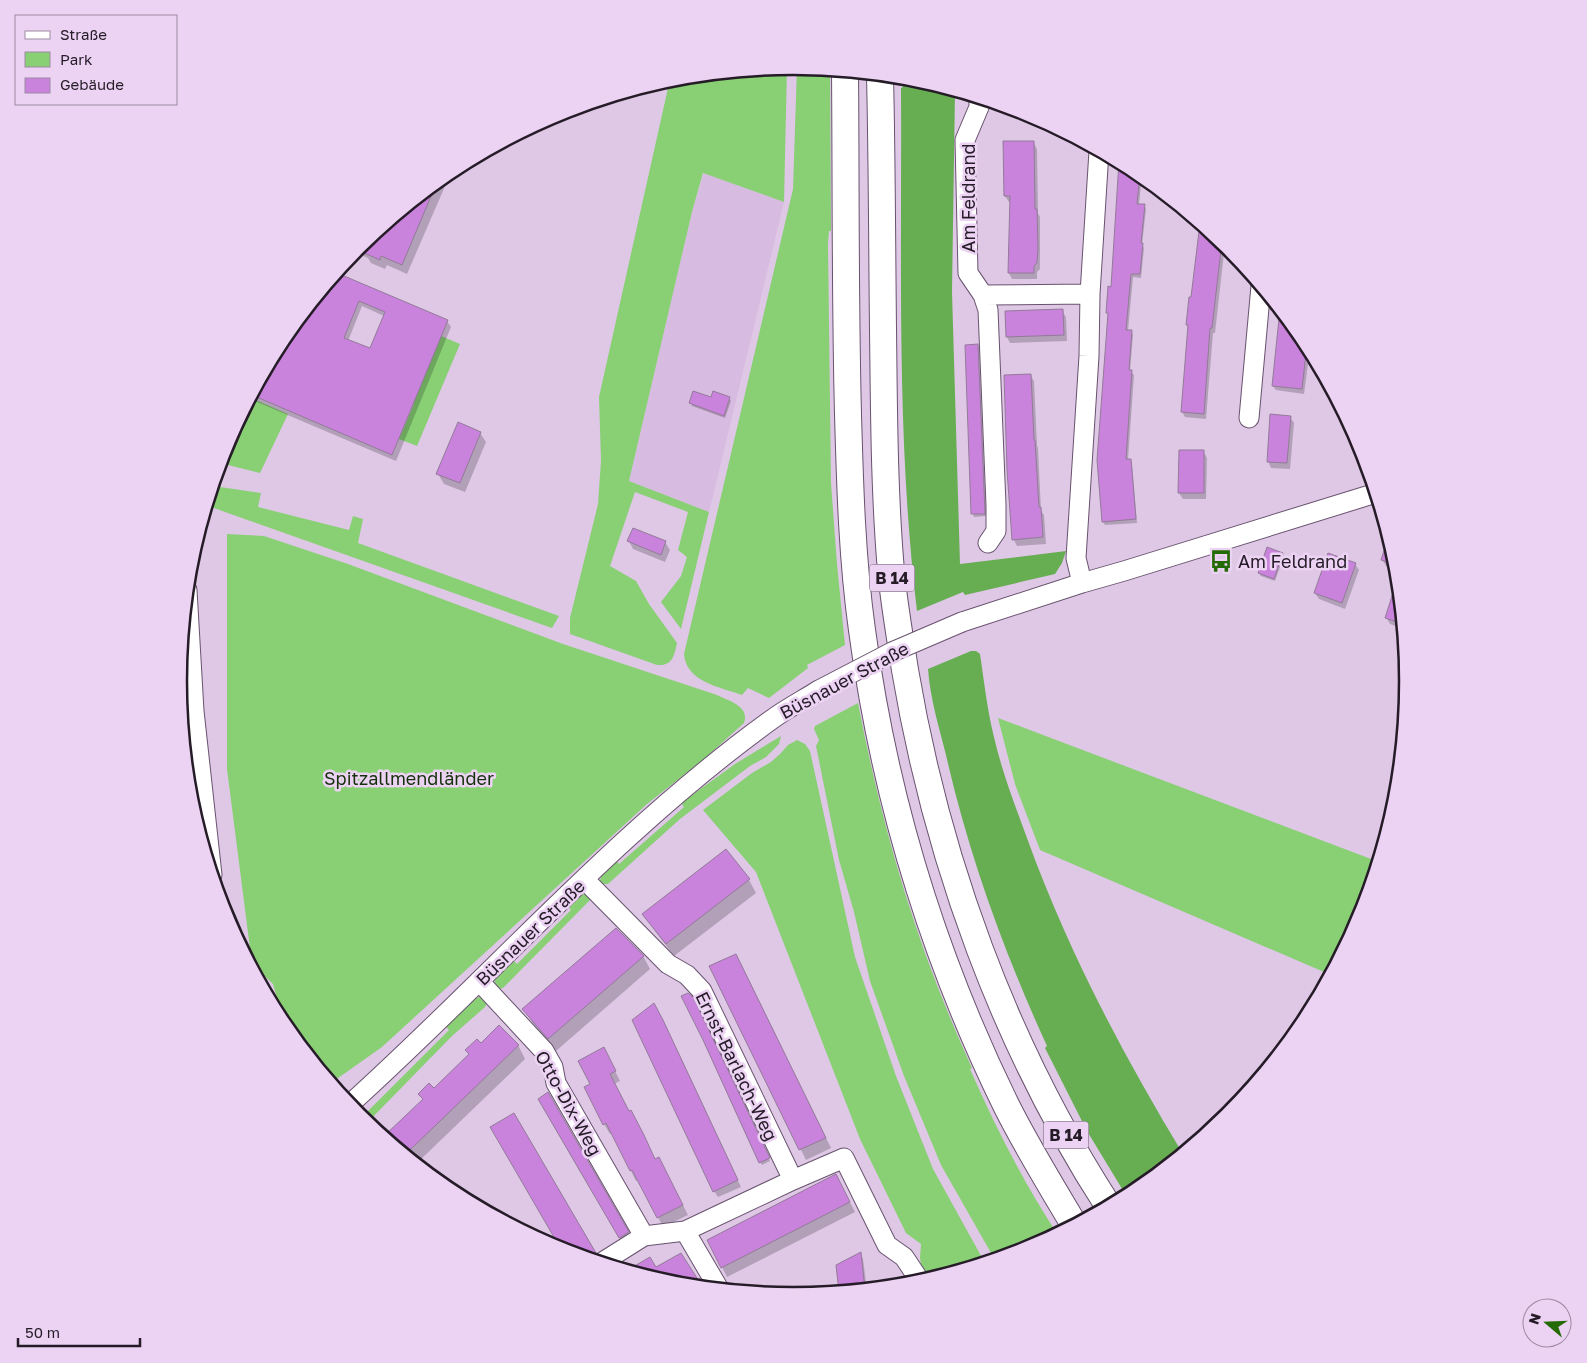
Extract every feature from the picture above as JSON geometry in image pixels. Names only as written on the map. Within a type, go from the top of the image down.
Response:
[{"type":"highway","name":"B 14","points":[[844,77],[846,332],[850,474],[857,586],[862,631],[883,754],[922,896],[968,1021],[987,1065],[1023,1138],[1072,1220]]},
{"type":"highway","name":"B 14","points":[[880,81],[885,454],[888,524],[896,612],[919,746],[954,874],[996,990],[1028,1061],[1057,1118],[1106,1201]]},
{"type":"street","name":"Am Feldrand","points":[[979,104],[965,140],[965,149],[968,273],[983,295],[988,310],[996,505],[996,531],[988,544]]},
{"type":"street","points":[[1082,583],[1076,558],[1090,356],[1090,294],[1099,157]]},
{"type":"street","points":[[983,295],[1090,294]]},
{"type":"street","points":[[1249,418],[1260,295]]},
{"type":"street","name":"Büsnauer Straße","points":[[355,1099],[409,1051],[633,832],[727,753],[772,719],[819,690],[892,652],[962,622],[1082,583],[1370,495]]},
{"type":"street","points":[[189,632],[194,712],[208,837]]},
{"type":"street","name":"Ernst-Barlach-Weg","points":[[584,879],[668,964],[688,975],[702,992],[793,1180]]},
{"type":"street","name":"Otto-Dix-Weg","points":[[479,981],[544,1051],[553,1067],[556,1083],[644,1236]]},
{"type":"street","points":[[609,1259],[644,1236],[685,1231],[844,1158],[887,1245],[904,1257],[916,1275]]},
{"type":"street","points":[[685,1231],[716,1283]]},
{"type":"shaded area","points":[[704,173],[784,202],[709,512],[629,481],[692,212]]},
{"type":"green space","points":[[787,75],[784,202],[703,173],[692,212],[629,481],[709,512],[681,629],[661,602],[681,576],[687,557],[678,550],[688,512],[635,492],[610,566],[636,581],[649,604],[677,643],[674,656],[670,662],[662,665],[657,665],[570,634],[570,618],[598,504],[601,461],[599,397],[668,89],[714,80]]},
{"type":"green space","points":[[797,75],[830,76],[831,231],[829,231],[828,243],[831,483],[845,645],[807,665],[808,668],[769,698],[748,688],[742,695],[706,682],[691,671],[686,663],[684,654],[793,189]]},
{"type":"green space","points":[[903,85],[912,87],[955,97],[952,292],[960,564],[1066,551],[1062,563],[1055,574],[965,595],[963,592],[917,611],[910,546],[901,350],[901,88]]},
{"type":"green space","points":[[441,336],[460,344],[417,446],[399,439],[414,404],[326,366],[419,387]]},
{"type":"green space","points":[[256,400],[288,414],[260,473],[227,465]]},
{"type":"green space","points":[[219,487],[261,493],[258,507],[349,530],[353,516],[363,519],[358,543],[559,616],[552,628],[213,508]]},
{"type":"green space","name":"Spitzallmendländer","points":[[227,534],[264,536],[348,564],[563,644],[717,695],[741,708],[745,717],[744,723],[704,759],[647,804],[382,1047],[336,1079],[312,1051],[289,1018],[277,998],[273,984],[262,974],[250,951],[227,769]]},
{"type":"green space","points":[[971,651],[976,651],[980,654],[989,713],[1000,760],[1043,879],[1097,1000],[1117,1039],[1180,1148],[1163,1163],[1123,1190],[1087,1131],[1045,1048],[1047,1046],[1002,939],[965,830],[935,712],[928,669]]},
{"type":"green space","points":[[858,703],[891,844],[918,934],[934,978],[989,1112],[1021,1174],[1054,1229],[1026,1242],[992,1255],[941,1165],[904,1076],[870,981],[854,912],[839,860],[816,746],[819,740],[814,729],[815,726]]},
{"type":"green space","points":[[998,718],[1373,860],[1354,914],[1325,973],[1040,850],[1015,784]]},
{"type":"green space","points":[[781,736],[779,744],[766,757],[750,766],[680,819],[608,884],[601,884],[602,872],[616,860],[619,864],[684,807],[681,803],[735,764]]},
{"type":"green space","points":[[797,740],[805,744],[810,751],[855,957],[896,1076],[933,1169],[982,1258],[923,1273],[920,1258],[921,1244],[906,1233],[860,1139],[756,872],[703,810],[752,773],[771,762],[788,745]]},
{"type":"green space","points":[[585,893],[594,896],[503,988],[499,989],[494,983],[497,976],[513,960],[517,964],[571,910],[568,906]]},
{"type":"green space","points":[[480,997],[483,998],[487,1003],[485,1007],[452,1036],[373,1117],[367,1112],[449,1030],[445,1026],[472,1000]]},
{"type":"building","points":[[1003,141],[1034,141],[1035,209],[1037,209],[1038,249],[1034,273],[1008,273],[1010,196],[1004,196]]},
{"type":"building","points":[[1118,170],[1139,183],[1137,204],[1145,204],[1140,274],[1131,274],[1126,330],[1132,330],[1129,370],[1132,370],[1126,459],[1131,459],[1136,519],[1102,522],[1097,460],[1108,313],[1106,313],[1108,286],[1111,287]]},
{"type":"building","points":[[432,195],[402,265],[381,256],[380,260],[365,253]]},
{"type":"building","points":[[1199,232],[1221,252],[1212,328],[1210,328],[1204,414],[1181,412],[1188,325],[1186,325],[1189,297],[1191,297]]},
{"type":"building","points":[[344,276],[448,320],[392,455],[258,398],[268,378],[312,312]],"holes":[[[359,301],[385,312],[370,348],[344,338]]]},
{"type":"building","points":[[1063,309],[1064,335],[1006,337],[1005,311]]},
{"type":"building","points":[[1279,318],[1306,357],[1302,389],[1272,386]]},
{"type":"building","points":[[978,344],[985,514],[971,514],[965,345]]},
{"type":"building","points":[[1031,374],[1034,440],[1043,537],[1012,540],[1007,470],[1004,375]]},
{"type":"building","points":[[693,391],[711,397],[713,391],[730,397],[724,416],[689,403]]},
{"type":"building","points":[[1270,414],[1291,416],[1287,463],[1267,462]]},
{"type":"building","points":[[458,422],[481,432],[460,483],[436,474]]},
{"type":"building","points":[[1179,450],[1204,450],[1204,493],[1178,493]]},
{"type":"building","points":[[633,528],[666,541],[661,555],[627,541]]},
{"type":"building","points":[[1267,547],[1283,553],[1274,579],[1258,573]]},
{"type":"building","points":[[1385,549],[1388,562],[1381,560]]},
{"type":"building","points":[[1328,553],[1356,563],[1342,603],[1314,593]]},
{"type":"building","points":[[1393,592],[1397,622],[1385,618]]},
{"type":"building","points":[[726,849],[750,879],[666,944],[642,914]]},
{"type":"building","points":[[616,928],[644,956],[548,1039],[522,1009]]},
{"type":"building","points":[[736,954],[826,1138],[799,1150],[709,966]]},
{"type":"building","points":[[688,993],[693,997],[770,1158],[759,1163],[681,996]]},
{"type":"building","points":[[654,1003],[738,1180],[713,1192],[632,1020]]},
{"type":"building","points":[[499,1025],[519,1045],[410,1151],[388,1132],[423,1099],[418,1094],[429,1083],[434,1088],[469,1054],[465,1050],[477,1039],[481,1043]]},
{"type":"building","points":[[604,1047],[616,1071],[610,1074],[629,1111],[631,1110],[655,1159],[659,1157],[683,1205],[657,1218],[632,1170],[630,1171],[606,1123],[603,1125],[584,1087],[590,1084],[578,1061]]},
{"type":"building","points":[[548,1092],[629,1232],[619,1238],[538,1099]]},
{"type":"building","points":[[514,1113],[596,1253],[594,1254],[555,1239],[490,1127]]},
{"type":"building","points":[[836,1174],[850,1202],[721,1268],[707,1240]]},
{"type":"building","points":[[861,1252],[864,1284],[838,1286],[836,1265]]},
{"type":"building","points":[[681,1253],[697,1278],[695,1280],[675,1276],[634,1266],[650,1257],[656,1267]]},
{"type":"place","name":"Am Feldrand","points":[[1221,561]]}]
